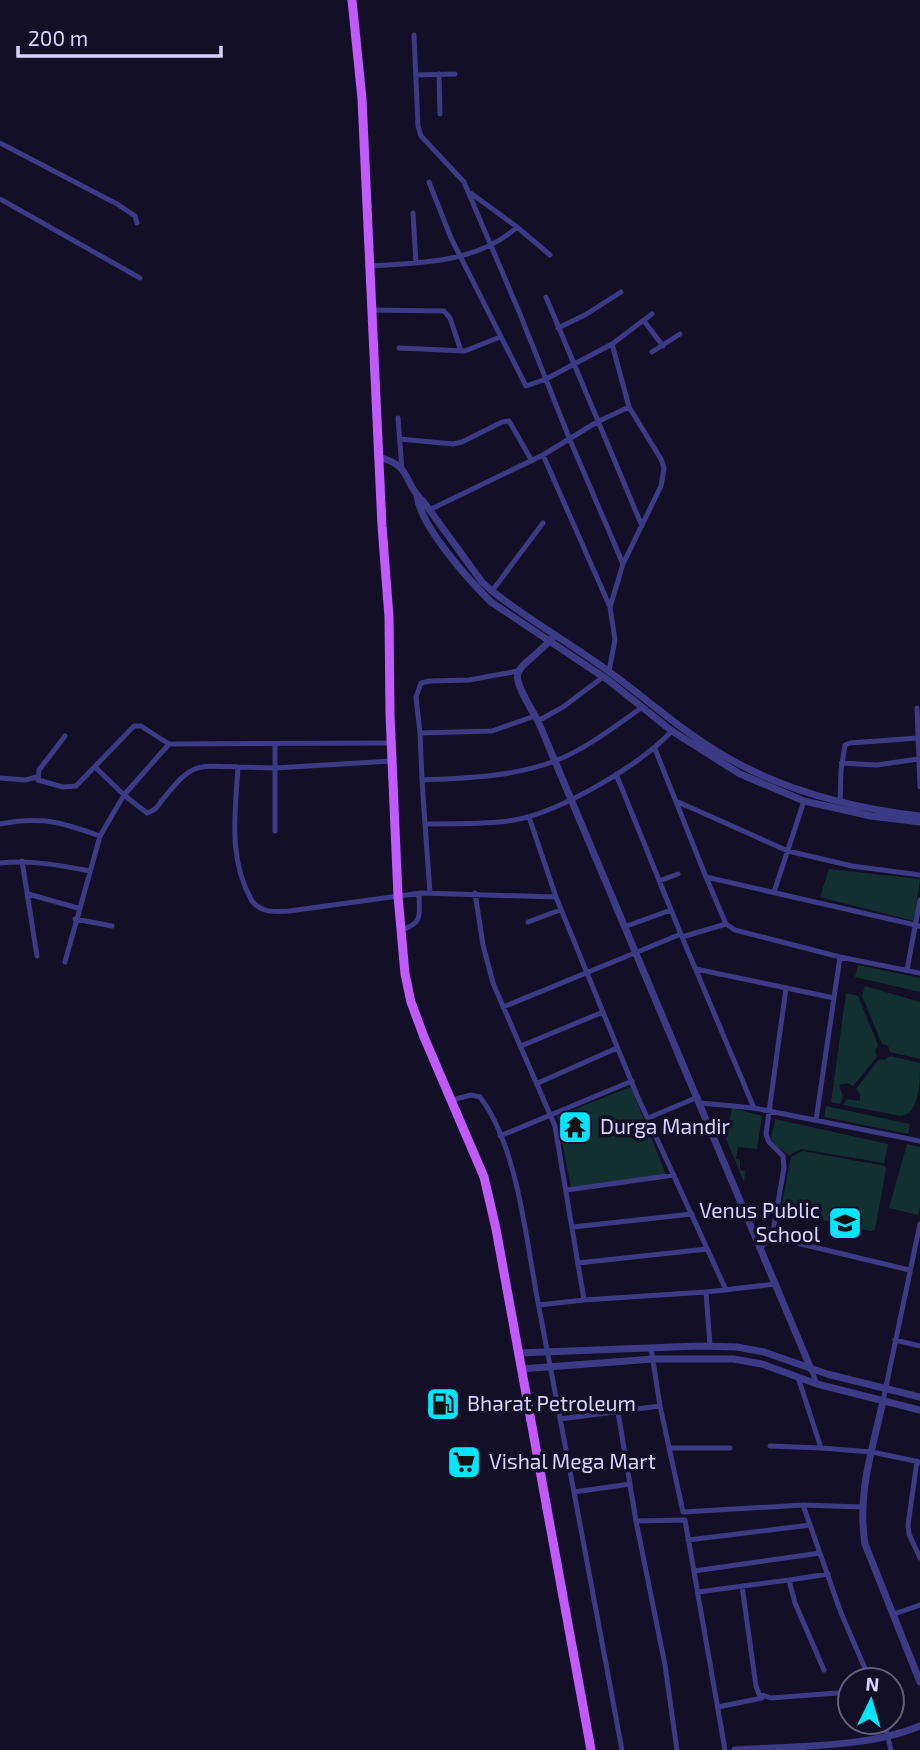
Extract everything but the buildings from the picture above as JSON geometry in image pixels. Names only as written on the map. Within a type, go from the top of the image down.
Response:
[{"type":"main road","points":[[352,0],[362,86],[389,617],[398,896],[405,974],[411,1002],[424,1037],[484,1177],[587,1716],[591,1750]]},
{"type":"street","points":[[414,35],[418,126],[421,136],[457,172],[469,192],[623,564]]},
{"type":"street","points":[[439,74],[440,114]]},
{"type":"street","points":[[416,75],[455,74]]},
{"type":"street","points":[[0,143],[117,204],[135,216],[138,223]]},
{"type":"street","points":[[429,182],[460,256],[524,384],[528,386],[546,379],[612,344],[652,314]]},
{"type":"street","points":[[469,192],[517,227],[550,256]]},
{"type":"street","points":[[0,199],[140,278]]},
{"type":"street","points":[[413,213],[416,263]]},
{"type":"street","points":[[370,266],[440,261],[460,256],[491,244],[517,227]]},
{"type":"street","points":[[558,328],[585,315],[621,292]]},
{"type":"street","points":[[547,297],[642,526]]},
{"type":"street","points":[[372,310],[444,311],[450,318],[461,351]]},
{"type":"street","points":[[644,321],[663,346]]},
{"type":"street","points":[[652,352],[680,334]]},
{"type":"street","points":[[399,348],[461,351],[476,348],[500,337]]},
{"type":"street","points":[[610,607],[623,564],[662,486],[664,468],[661,458],[629,407],[612,344]]},
{"type":"street","points":[[429,510],[543,455],[597,422],[629,407]]},
{"type":"street","points":[[398,418],[402,469]]},
{"type":"street","points":[[400,439],[453,444],[506,421],[512,425],[531,461]]},
{"type":"street","points":[[420,733],[492,731],[537,719],[563,707],[606,674],[615,640],[610,607],[543,455]]},
{"type":"street","points":[[379,457],[397,463],[417,495],[482,582],[492,591],[720,754],[750,771],[808,794],[874,811],[920,816]]},
{"type":"street","points":[[417,495],[423,514],[437,537],[491,602],[549,642],[606,674],[641,708],[672,732],[740,774],[804,801],[871,816],[920,822]]},
{"type":"street","points":[[492,591],[543,523]]},
{"type":"street","points":[[555,635],[523,664],[518,671],[518,684],[537,719],[817,1384]]},
{"type":"street","points":[[430,893],[416,697],[421,683],[469,680],[518,671]]},
{"type":"street","points":[[422,780],[493,775],[554,761],[586,746],[641,708]]},
{"type":"street","points":[[917,708],[920,787]]},
{"type":"street","points":[[37,777],[40,781],[72,787],[80,784],[134,726],[141,726],[169,744],[391,743]]},
{"type":"street","points":[[425,824],[488,823],[529,817],[571,800],[616,774],[655,749],[672,732]]},
{"type":"street","points":[[37,777],[38,770],[65,736]]},
{"type":"street","points":[[840,803],[843,749],[850,743],[918,738]]},
{"type":"street","points":[[65,962],[100,836],[124,796],[169,744]]},
{"type":"street","points":[[275,744],[275,831]]},
{"type":"street","points":[[655,749],[726,923],[735,930],[839,957],[920,973]]},
{"type":"street","points":[[841,763],[877,765],[919,757]]},
{"type":"street","points":[[95,767],[143,812],[151,813],[191,769],[204,765],[275,768],[392,761]]},
{"type":"street","points":[[238,767],[233,831],[235,855],[243,884],[255,905],[268,911],[289,911],[419,893],[556,897]]},
{"type":"street","points":[[616,774],[754,1108]]},
{"type":"street","points":[[0,778],[25,780],[37,777]]},
{"type":"street","points":[[676,801],[788,851],[852,866],[920,875]]},
{"type":"street","points":[[774,892],[804,801]]},
{"type":"street","points":[[529,817],[556,897],[617,1048],[726,1290]]},
{"type":"street","points":[[0,824],[40,819],[66,824],[100,836]]},
{"type":"street","points":[[22,861],[37,956]]},
{"type":"street","points":[[0,863],[52,863],[90,871]]},
{"type":"street","points":[[659,881],[678,874]]},
{"type":"street","points":[[706,877],[918,926]]},
{"type":"street","points":[[401,930],[414,926],[419,919],[419,893]]},
{"type":"street","points":[[475,893],[487,964],[503,1007],[551,1113],[558,1136],[584,1300]]},
{"type":"street","points":[[28,894],[78,908]]},
{"type":"street","points":[[907,970],[918,926],[920,900]]},
{"type":"street","points":[[528,922],[561,910]]},
{"type":"street","points":[[624,927],[671,910]]},
{"type":"street","points":[[75,919],[112,926]]},
{"type":"street","points":[[503,1007],[634,953],[726,923]]},
{"type":"street","points":[[816,1120],[839,957]]},
{"type":"street","points":[[696,969],[834,998]]},
{"type":"street","points":[[761,1247],[772,1237],[784,1160],[767,1138],[786,988]]},
{"type":"street","points":[[521,1046],[603,1013]]},
{"type":"street","points":[[538,1083],[617,1048]]},
{"type":"street","points":[[500,1136],[632,1081]]},
{"type":"street","points":[[452,1100],[471,1095],[480,1097],[500,1136],[516,1185],[622,1750]]},
{"type":"street","points":[[648,1118],[699,1100],[754,1108],[920,1141]]},
{"type":"street","points":[[567,1190],[674,1175]]},
{"type":"street","points":[[573,1227],[692,1214]]},
{"type":"street","points":[[920,1224],[861,1507],[865,1544],[920,1682]]},
{"type":"street","points":[[772,1237],[909,1270]]},
{"type":"street","points":[[578,1263],[708,1249]]},
{"type":"street","points":[[539,1305],[776,1284]]},
{"type":"street","points":[[706,1292],[710,1346]]},
{"type":"street","points":[[895,1340],[920,1346]]},
{"type":"street","points":[[518,1353],[710,1346],[764,1352],[811,1369],[920,1397]]},
{"type":"street","points":[[651,1348],[660,1406],[685,1520],[725,1750]]},
{"type":"street","points":[[521,1369],[653,1359],[733,1359],[762,1364],[817,1384],[920,1410]]},
{"type":"street","points":[[798,1377],[821,1448]]},
{"type":"street","points":[[560,1419],[660,1406]]},
{"type":"street","points":[[618,1412],[636,1521],[665,1665],[677,1750]]},
{"type":"street","points":[[770,1446],[872,1451],[919,1461],[908,1525],[920,1558]]},
{"type":"street","points":[[670,1448],[730,1447]]},
{"type":"street","points":[[574,1492],[630,1484]]},
{"type":"street","points":[[911,1500],[920,1502]]},
{"type":"street","points":[[683,1512],[803,1505],[861,1507]]},
{"type":"street","points":[[803,1505],[864,1666]]},
{"type":"street","points":[[636,1521],[685,1520]]},
{"type":"street","points":[[688,1540],[810,1525]]},
{"type":"street","points":[[694,1570],[820,1553]]},
{"type":"street","points":[[698,1592],[828,1574]]},
{"type":"street","points":[[789,1580],[795,1603],[824,1670]]},
{"type":"street","points":[[742,1586],[756,1686],[759,1695],[764,1698]]},
{"type":"street","points":[[894,1615],[920,1605]]},
{"type":"street","points":[[718,1707],[764,1698],[836,1693]]},
{"type":"street","points":[[735,1750],[888,1737],[920,1726]]},
{"type":"street","points":[[888,1737],[891,1750]]},
{"type":"green space","points":[[829,869],[920,879],[914,921],[820,897]]},
{"type":"green space","points":[[858,965],[920,978],[920,992],[855,977]]},
{"type":"green space","points":[[865,986],[920,1002],[920,1059],[890,1052],[888,1046],[882,1044],[862,996]]},
{"type":"green space","points":[[846,993],[858,996],[878,1045],[875,1051],[877,1057],[853,1086],[848,1083],[839,1085],[843,1097],[840,1104],[831,1102]]},
{"type":"green space","points":[[890,1056],[920,1063],[918,1096],[912,1109],[901,1116],[843,1105],[847,1099],[860,1101],[860,1094],[856,1089],[879,1059],[885,1060]]},
{"type":"green space","points":[[631,1087],[666,1175],[571,1187],[557,1116]]},
{"type":"green space","points":[[826,1106],[910,1124],[908,1134],[824,1117]]},
{"type":"green space","points":[[732,1108],[762,1116],[757,1149],[738,1147],[736,1159],[740,1160],[740,1170],[745,1171],[744,1182],[726,1139]]},
{"type":"green space","points":[[775,1119],[888,1144],[884,1163],[801,1149],[790,1156],[771,1139]]},
{"type":"green space","points":[[907,1144],[920,1147],[918,1215],[889,1208]]},
{"type":"green space","points":[[802,1151],[885,1166],[875,1230],[784,1211],[782,1203],[791,1157]]},
{"type":"place","name":"Durga Mandir","points":[[575,1127]]},
{"type":"place","name":"Venus Public School","points":[[845,1223]]},
{"type":"place","name":"Bharat Petroleum","points":[[443,1404]]},
{"type":"place","name":"Vishal Mega Mart","points":[[464,1462]]}]
